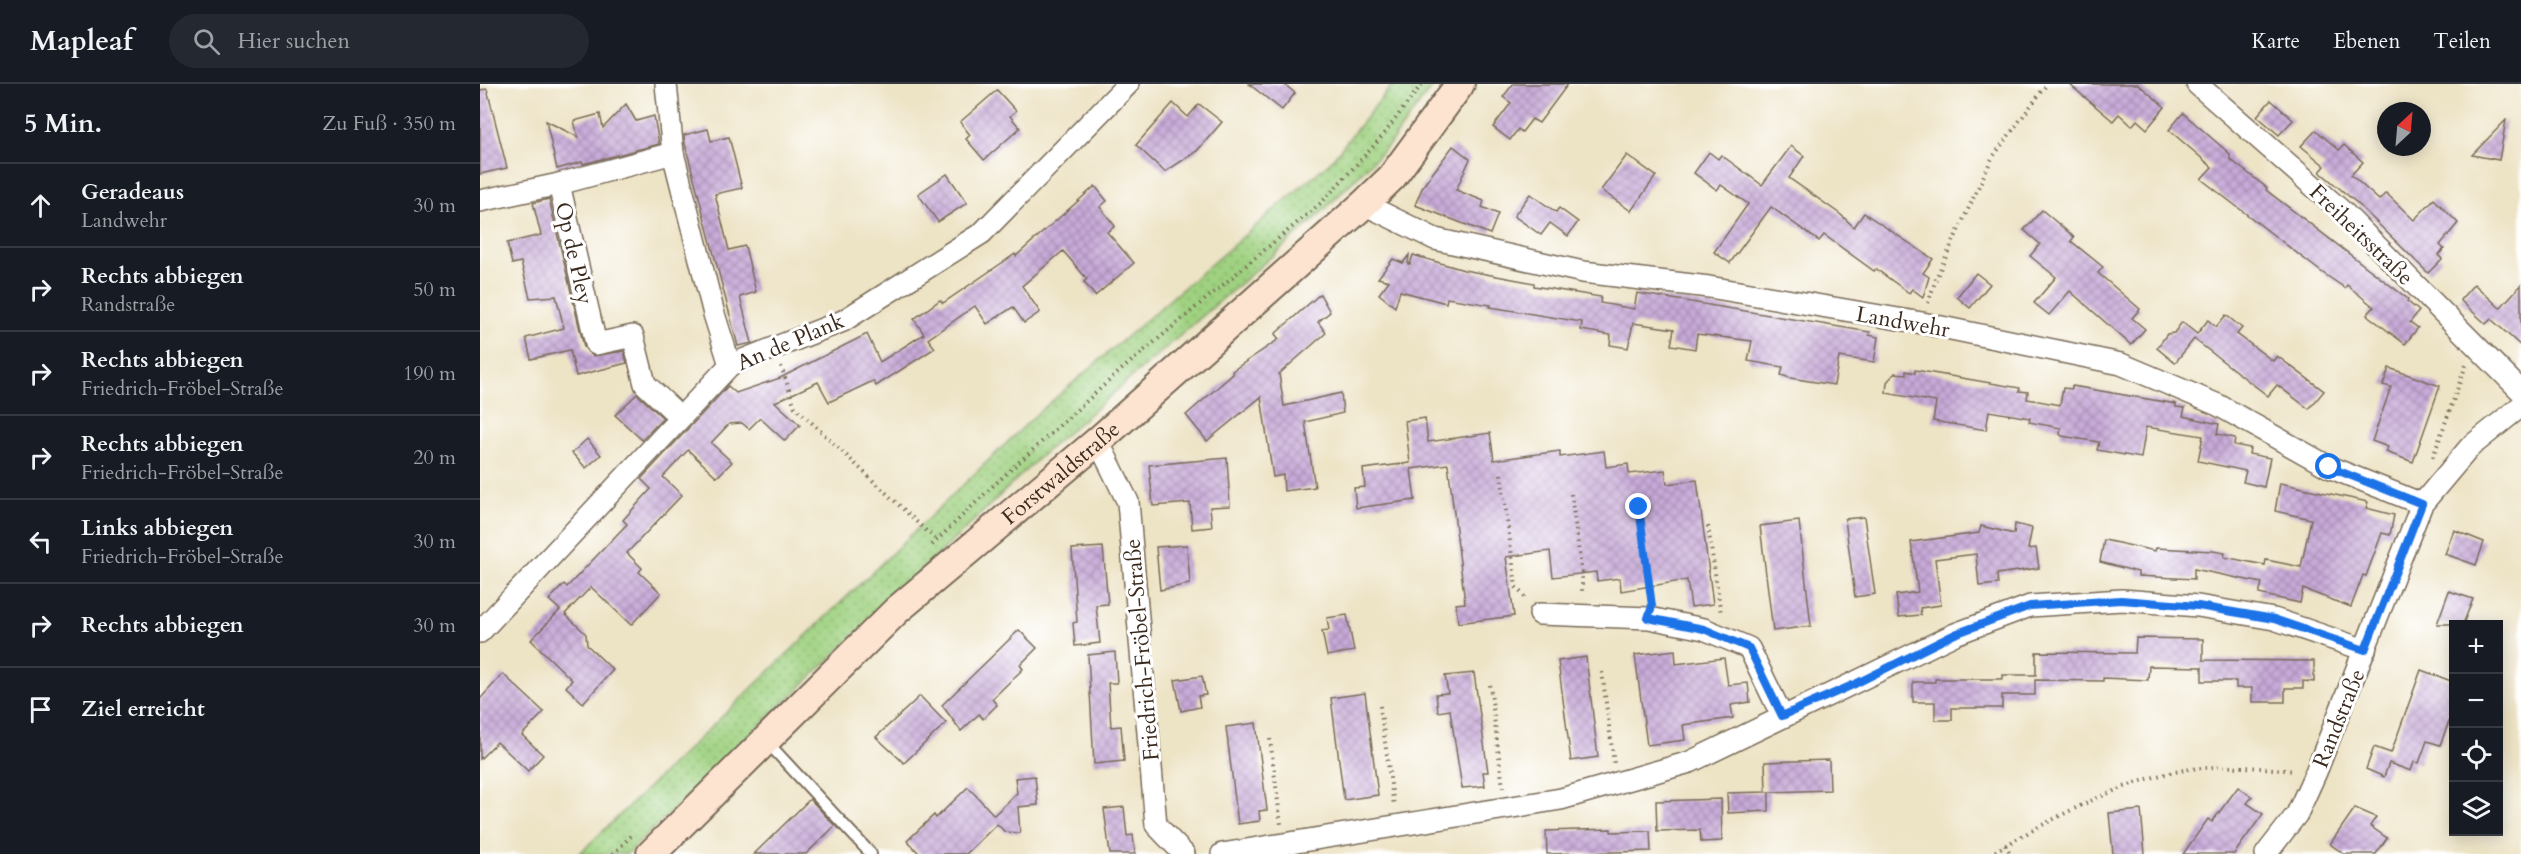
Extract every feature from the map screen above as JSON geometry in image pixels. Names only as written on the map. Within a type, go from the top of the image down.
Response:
[{"type":"street","points":[[666,84],[673,153],[714,314],[730,364]]},
{"type":"street","name":"An de Plank","points":[[480,632],[730,364],[843,321],[982,233],[1128,84]]},
{"type":"street","name":"Forstwaldstraße","points":[[643,843],[765,741],[897,610],[1098,441],[1364,204],[1392,177],[1460,84]]},
{"type":"street","name":"Freiheitsstraße","points":[[2197,84],[2343,213],[2521,391]]},
{"type":"street","name":"Op de Pley","points":[[673,153],[560,184],[596,344],[633,336],[645,384],[680,417]]},
{"type":"street","points":[[480,201],[560,184]]},
{"type":"street","name":"Landwehr","points":[[1364,204],[1435,239],[1583,272],[1709,287],[1922,323],[2121,364],[2218,405],[2329,467],[2422,504]]},
{"type":"street","name":"Randstraße","points":[[2266,854],[2297,814],[2316,772],[2422,504],[2470,447],[2521,406]]},
{"type":"street","name":"Friedrich-Fröbel-Straße","points":[[1098,441],[1128,502],[1156,825],[1184,854]]},
{"type":"street","points":[[1222,854],[1561,799],[1690,762],[1955,634],[2030,606],[2121,600],[2198,606],[2274,619],[2365,650]]},
{"type":"street","points":[[1540,614],[1648,618],[1704,629],[1716,634],[1749,648],[1782,716]]},
{"type":"lane","points":[[765,741],[871,854]]},
{"type":"path","points":[[929,548],[995,484],[1121,370],[1322,202],[1380,139],[1422,84]]},
{"type":"path","points":[[1922,323],[1937,276],[1992,158],[2047,84]]},
{"type":"path","points":[[2443,480],[2431,461],[2473,344]]},
{"type":"path","points":[[775,348],[795,407],[937,541]]},
{"type":"path","points":[[1501,474],[1516,587],[1540,614]]},
{"type":"path","points":[[1571,494],[1582,575],[1582,615]]},
{"type":"path","points":[[1639,507],[1652,606],[1648,618]]},
{"type":"path","points":[[1708,526],[1721,617],[1716,634]]},
{"type":"path","points":[[1602,672],[1616,783]]},
{"type":"path","points":[[1490,685],[1505,808]]},
{"type":"path","points":[[1380,706],[1397,826]]},
{"type":"path","points":[[1270,739],[1283,843]]},
{"type":"path","points":[[1990,854],[2089,801],[2159,775],[2201,768],[2249,767],[2316,772]]},
{"type":"path","points":[[613,854],[643,843]]},
{"type":"path","points":[[2005,845],[2011,854]]},
{"type":"green space","points":[[1393,84],[1434,84],[1389,145],[1315,219],[1043,454],[627,854],[579,854],[1038,413],[1331,161]]},
{"type":"building","points":[[1249,84],[1284,84],[1295,93],[1282,110]]},
{"type":"building","points":[[1513,84],[1568,84],[1539,123],[1532,119],[1522,132],[1518,129],[1510,140],[1493,127],[1511,103],[1503,97]]},
{"type":"building","points":[[2069,84],[2138,84],[2165,107],[2147,129],[2137,120],[2132,126],[2119,114],[2113,121]]},
{"type":"building","points":[[487,89],[507,168],[480,174],[480,90]]},
{"type":"building","points":[[997,90],[1016,111],[1010,116],[1020,128],[984,160],[966,139],[970,135],[960,122]]},
{"type":"building","points":[[2271,100],[2293,120],[2279,135],[2257,116]]},
{"type":"building","points":[[1173,103],[1188,117],[1199,104],[1222,122],[1197,151],[1165,172],[1136,145]]},
{"type":"building","points":[[626,104],[636,121],[654,116],[659,144],[557,169],[546,121],[578,137],[574,121],[600,114],[603,128]]},
{"type":"building","points":[[2183,113],[2230,154],[2230,159],[2267,188],[2266,190],[2408,299],[2407,301],[2419,311],[2410,322],[2418,328],[2405,344],[2367,315],[2374,307],[2347,285],[2345,288],[2320,271],[2201,179],[2212,167],[2169,130]]},
{"type":"building","points":[[2506,120],[2499,160],[2472,155]]},
{"type":"building","points":[[708,129],[711,141],[729,137],[742,188],[715,194],[729,250],[745,246],[756,292],[740,297],[752,343],[738,346],[685,144],[684,135]]},
{"type":"building","points":[[2316,130],[2339,150],[2344,145],[2363,162],[2351,175],[2379,200],[2386,193],[2414,220],[2434,199],[2458,223],[2440,245],[2444,249],[2438,255],[2442,259],[2428,273],[2357,203],[2320,172],[2325,166],[2301,146]]},
{"type":"building","points":[[1453,146],[1470,159],[1456,190],[1484,201],[1482,207],[1498,214],[1490,234],[1415,205],[1423,186]]},
{"type":"building","points":[[1791,146],[1804,156],[1789,178],[1840,214],[1854,227],[1864,213],[1933,259],[1923,273],[1929,277],[1923,297],[1912,289],[1909,293],[1824,235],[1819,241],[1771,207],[1730,263],[1714,252],[1748,204],[1721,185],[1717,190],[1694,173],[1709,152],[1718,159],[1721,155],[1762,185]]},
{"type":"building","points":[[1627,155],[1656,176],[1631,211],[1601,190]]},
{"type":"building","points":[[947,174],[967,203],[938,222],[918,194]]},
{"type":"building","points":[[1095,186],[1107,201],[1100,207],[1115,226],[1107,232],[1134,263],[1095,296],[1084,282],[1087,279],[1063,251],[1022,286],[1040,312],[1024,323],[1013,307],[987,324],[975,306],[928,339],[935,348],[876,386],[873,381],[829,402],[818,382],[775,402],[800,425],[785,441],[760,418],[749,429],[742,423],[729,424],[711,443],[732,462],[717,477],[688,450],[663,477],[682,495],[627,553],[642,568],[639,572],[661,593],[631,625],[591,587],[565,614],[586,634],[587,645],[613,670],[583,703],[566,687],[572,680],[531,640],[560,610],[549,600],[564,584],[567,587],[627,524],[623,520],[651,489],[641,479],[728,386],[736,393],[780,378],[867,334],[880,362],[924,334],[914,319],[940,300],[943,303],[1015,254],[1016,256]]},
{"type":"building","points":[[1530,194],[1556,212],[1559,208],[1578,222],[1568,236],[1550,223],[1541,235],[1514,216]]},
{"type":"building","points":[[549,199],[584,347],[593,356],[624,351],[627,363],[576,376],[570,350],[531,359],[526,338],[564,328],[556,296],[530,298],[521,262],[512,264],[507,243],[541,235],[533,203]]},
{"type":"building","points":[[2042,210],[2074,237],[2071,241],[2103,267],[2098,273],[2140,309],[2132,318],[2145,329],[2131,345],[2070,291],[2049,315],[2034,303],[2056,277],[2030,256],[2040,244],[2024,230]]},
{"type":"building","points":[[1409,255],[1408,264],[1413,255],[1464,270],[1534,283],[1534,286],[1601,297],[1600,303],[1634,309],[1637,293],[1870,332],[1869,335],[1878,337],[1874,362],[1839,357],[1834,385],[1790,378],[1781,375],[1783,367],[1748,361],[1752,341],[1697,334],[1695,349],[1671,345],[1674,329],[1633,323],[1628,348],[1610,345],[1611,335],[1581,330],[1582,322],[1490,307],[1491,305],[1447,298],[1446,303],[1400,291],[1395,307],[1379,294],[1389,281],[1378,278],[1393,259],[1403,263]]},
{"type":"building","points":[[1976,273],[1990,284],[1970,308],[1957,297]]},
{"type":"building","points":[[2474,284],[2500,308],[2521,285],[2521,346],[2491,319],[2486,324],[2460,300]]},
{"type":"building","points":[[1320,294],[1330,312],[1318,322],[1326,333],[1279,374],[1284,406],[1341,393],[1343,413],[1305,422],[1315,487],[1284,491],[1283,475],[1273,477],[1261,397],[1207,441],[1186,415],[1233,374],[1232,371],[1279,339],[1275,334]]},
{"type":"building","points":[[2226,315],[2242,328],[2237,334],[2273,361],[2277,356],[2324,391],[2309,409],[2277,385],[2268,396],[2194,339],[2175,363],[2157,348],[2167,334],[2174,333],[2182,322],[2197,334],[2208,320],[2216,327]]},
{"type":"building","points":[[2389,368],[2440,386],[2413,462],[2386,452],[2388,447],[2372,441],[2391,387],[2383,385]]},
{"type":"building","points":[[1915,370],[2020,388],[2019,391],[2028,392],[2027,399],[2060,405],[2063,388],[2072,389],[2072,386],[2176,404],[2176,407],[2185,408],[2183,416],[2219,424],[2217,434],[2235,438],[2234,445],[2250,448],[2249,454],[2270,458],[2264,487],[2243,482],[2246,471],[2198,461],[2203,436],[2146,427],[2141,458],[2097,450],[2099,442],[2062,436],[2061,428],[2029,422],[2030,418],[1989,411],[1986,430],[1933,421],[1936,402],[1886,393],[1887,382],[1895,373],[1906,374],[1906,371],[1915,373]]},
{"type":"building","points":[[637,394],[663,418],[642,440],[615,415]]},
{"type":"building","points":[[1425,418],[1428,442],[1490,433],[1494,460],[1560,451],[1560,457],[1604,451],[1606,467],[1628,464],[1629,474],[1665,470],[1667,484],[1697,480],[1713,604],[1691,607],[1687,580],[1621,591],[1620,578],[1597,581],[1596,572],[1553,577],[1550,551],[1506,557],[1514,616],[1458,623],[1456,604],[1465,603],[1448,464],[1411,469],[1415,500],[1356,508],[1354,488],[1365,487],[1363,469],[1410,463],[1405,421]]},
{"type":"building","points":[[587,439],[601,455],[586,468],[572,453]]},
{"type":"building","points":[[1227,458],[1230,506],[1210,507],[1212,527],[1192,529],[1190,503],[1153,506],[1149,465]]},
{"type":"building","points":[[2280,483],[2368,502],[2366,508],[2394,515],[2390,535],[2382,533],[2366,576],[2363,575],[2351,607],[2303,589],[2300,603],[2259,594],[2262,583],[2194,569],[2194,579],[2138,576],[2138,572],[2100,562],[2104,540],[2155,551],[2156,548],[2213,551],[2225,553],[2224,557],[2265,565],[2266,560],[2301,567],[2311,519],[2275,511]]},
{"type":"building","points":[[1864,517],[1875,594],[1855,597],[1845,519]]},
{"type":"building","points":[[1799,521],[1811,626],[1773,631],[1760,526]]},
{"type":"building","points":[[2015,524],[2032,528],[2028,549],[2036,548],[2039,568],[1997,574],[1998,584],[1979,586],[1976,554],[1935,559],[1941,605],[1920,608],[1921,615],[1899,617],[1896,595],[1918,592],[1911,542],[1979,533],[1981,526],[2014,534]]},
{"type":"building","points":[[2454,530],[2484,542],[2476,565],[2445,554]]},
{"type":"building","points":[[1187,545],[1190,584],[1160,590],[1156,547]]},
{"type":"building","points":[[1103,547],[1108,604],[1096,605],[1100,643],[1075,646],[1073,623],[1077,622],[1072,549]]},
{"type":"building","points":[[2449,591],[2473,599],[2465,620],[2449,620],[2449,624],[2437,624]]},
{"type":"building","points":[[1347,615],[1354,651],[1327,656],[1322,631],[1329,630],[1327,618]]},
{"type":"building","points":[[1019,630],[1037,648],[1020,665],[1023,669],[992,699],[997,705],[983,719],[979,714],[961,731],[942,705]]},
{"type":"building","points":[[2136,638],[2203,639],[2203,660],[2314,661],[2314,682],[2303,681],[2303,688],[2285,688],[2285,702],[2252,702],[2252,688],[2236,688],[2236,681],[2202,681],[2202,667],[2149,666],[2148,680],[2103,678],[2103,681],[2035,680],[2035,695],[2002,695],[2002,708],[1952,708],[1952,720],[1935,720],[1935,702],[1913,702],[1913,682],[1935,682],[1935,679],[2003,679],[2003,675],[2036,675],[2036,652],[2135,653]]},
{"type":"building","points":[[1675,650],[1676,664],[1724,658],[1728,685],[1748,683],[1750,702],[1731,705],[1733,718],[1683,725],[1685,740],[1647,745],[1635,655]]},
{"type":"building","points":[[1115,652],[1117,683],[1108,683],[1111,727],[1121,726],[1124,761],[1094,764],[1088,655]]},
{"type":"building","points":[[1586,657],[1598,757],[1571,761],[1558,661]]},
{"type":"building","points":[[2421,670],[2449,680],[2449,722],[2440,745],[2427,741],[2419,763],[2414,762],[2411,771],[2389,763],[2384,777],[2366,769],[2374,747],[2391,753]]},
{"type":"building","points":[[1474,673],[1488,772],[1483,772],[1485,786],[1462,788],[1450,710],[1438,712],[1436,694],[1448,693],[1445,676]]},
{"type":"building","points":[[503,674],[544,712],[522,735],[543,755],[528,771],[497,742],[480,759],[480,699]]},
{"type":"building","points":[[1202,676],[1206,695],[1198,696],[1200,707],[1181,711],[1175,680]]},
{"type":"building","points":[[1365,693],[1378,795],[1344,800],[1331,698]]},
{"type":"building","points":[[920,696],[946,723],[904,763],[876,737]]},
{"type":"building","points":[[1256,723],[1267,810],[1259,811],[1260,821],[1238,824],[1226,727]]},
{"type":"building","points":[[1829,760],[1830,790],[1769,792],[1769,811],[1728,813],[1727,793],[1766,792],[1765,762]]},
{"type":"building","points":[[1035,776],[1038,805],[1018,807],[1020,833],[1005,832],[997,824],[966,854],[920,854],[907,841],[934,815],[936,818],[968,787],[994,815],[1017,793],[1015,778]]},
{"type":"building","points":[[2238,787],[2252,797],[2247,803],[2263,814],[2234,854],[2183,854],[2208,819],[2212,822]]},
{"type":"building","points":[[810,799],[835,826],[806,854],[754,854]]},
{"type":"building","points":[[1721,799],[1722,841],[1701,842],[1700,830],[1657,831],[1656,801]]},
{"type":"building","points":[[1124,807],[1127,836],[1133,835],[1135,854],[1110,854],[1104,809]]},
{"type":"building","points":[[2355,808],[2376,817],[2370,826],[2387,838],[2376,854],[2344,854],[2330,844]]},
{"type":"building","points":[[2141,810],[2145,854],[2113,854],[2109,813]]},
{"type":"building","points":[[1611,829],[1611,832],[1650,831],[1651,851],[1547,854],[1546,831]]},
{"type":"route","points":[[1639,507],[1652,606],[1648,618],[1704,629],[1749,648],[1782,716],[1855,684],[1955,634],[2030,606],[2121,600],[2198,606],[2274,619],[2365,650],[2422,504],[2329,467]]}]
